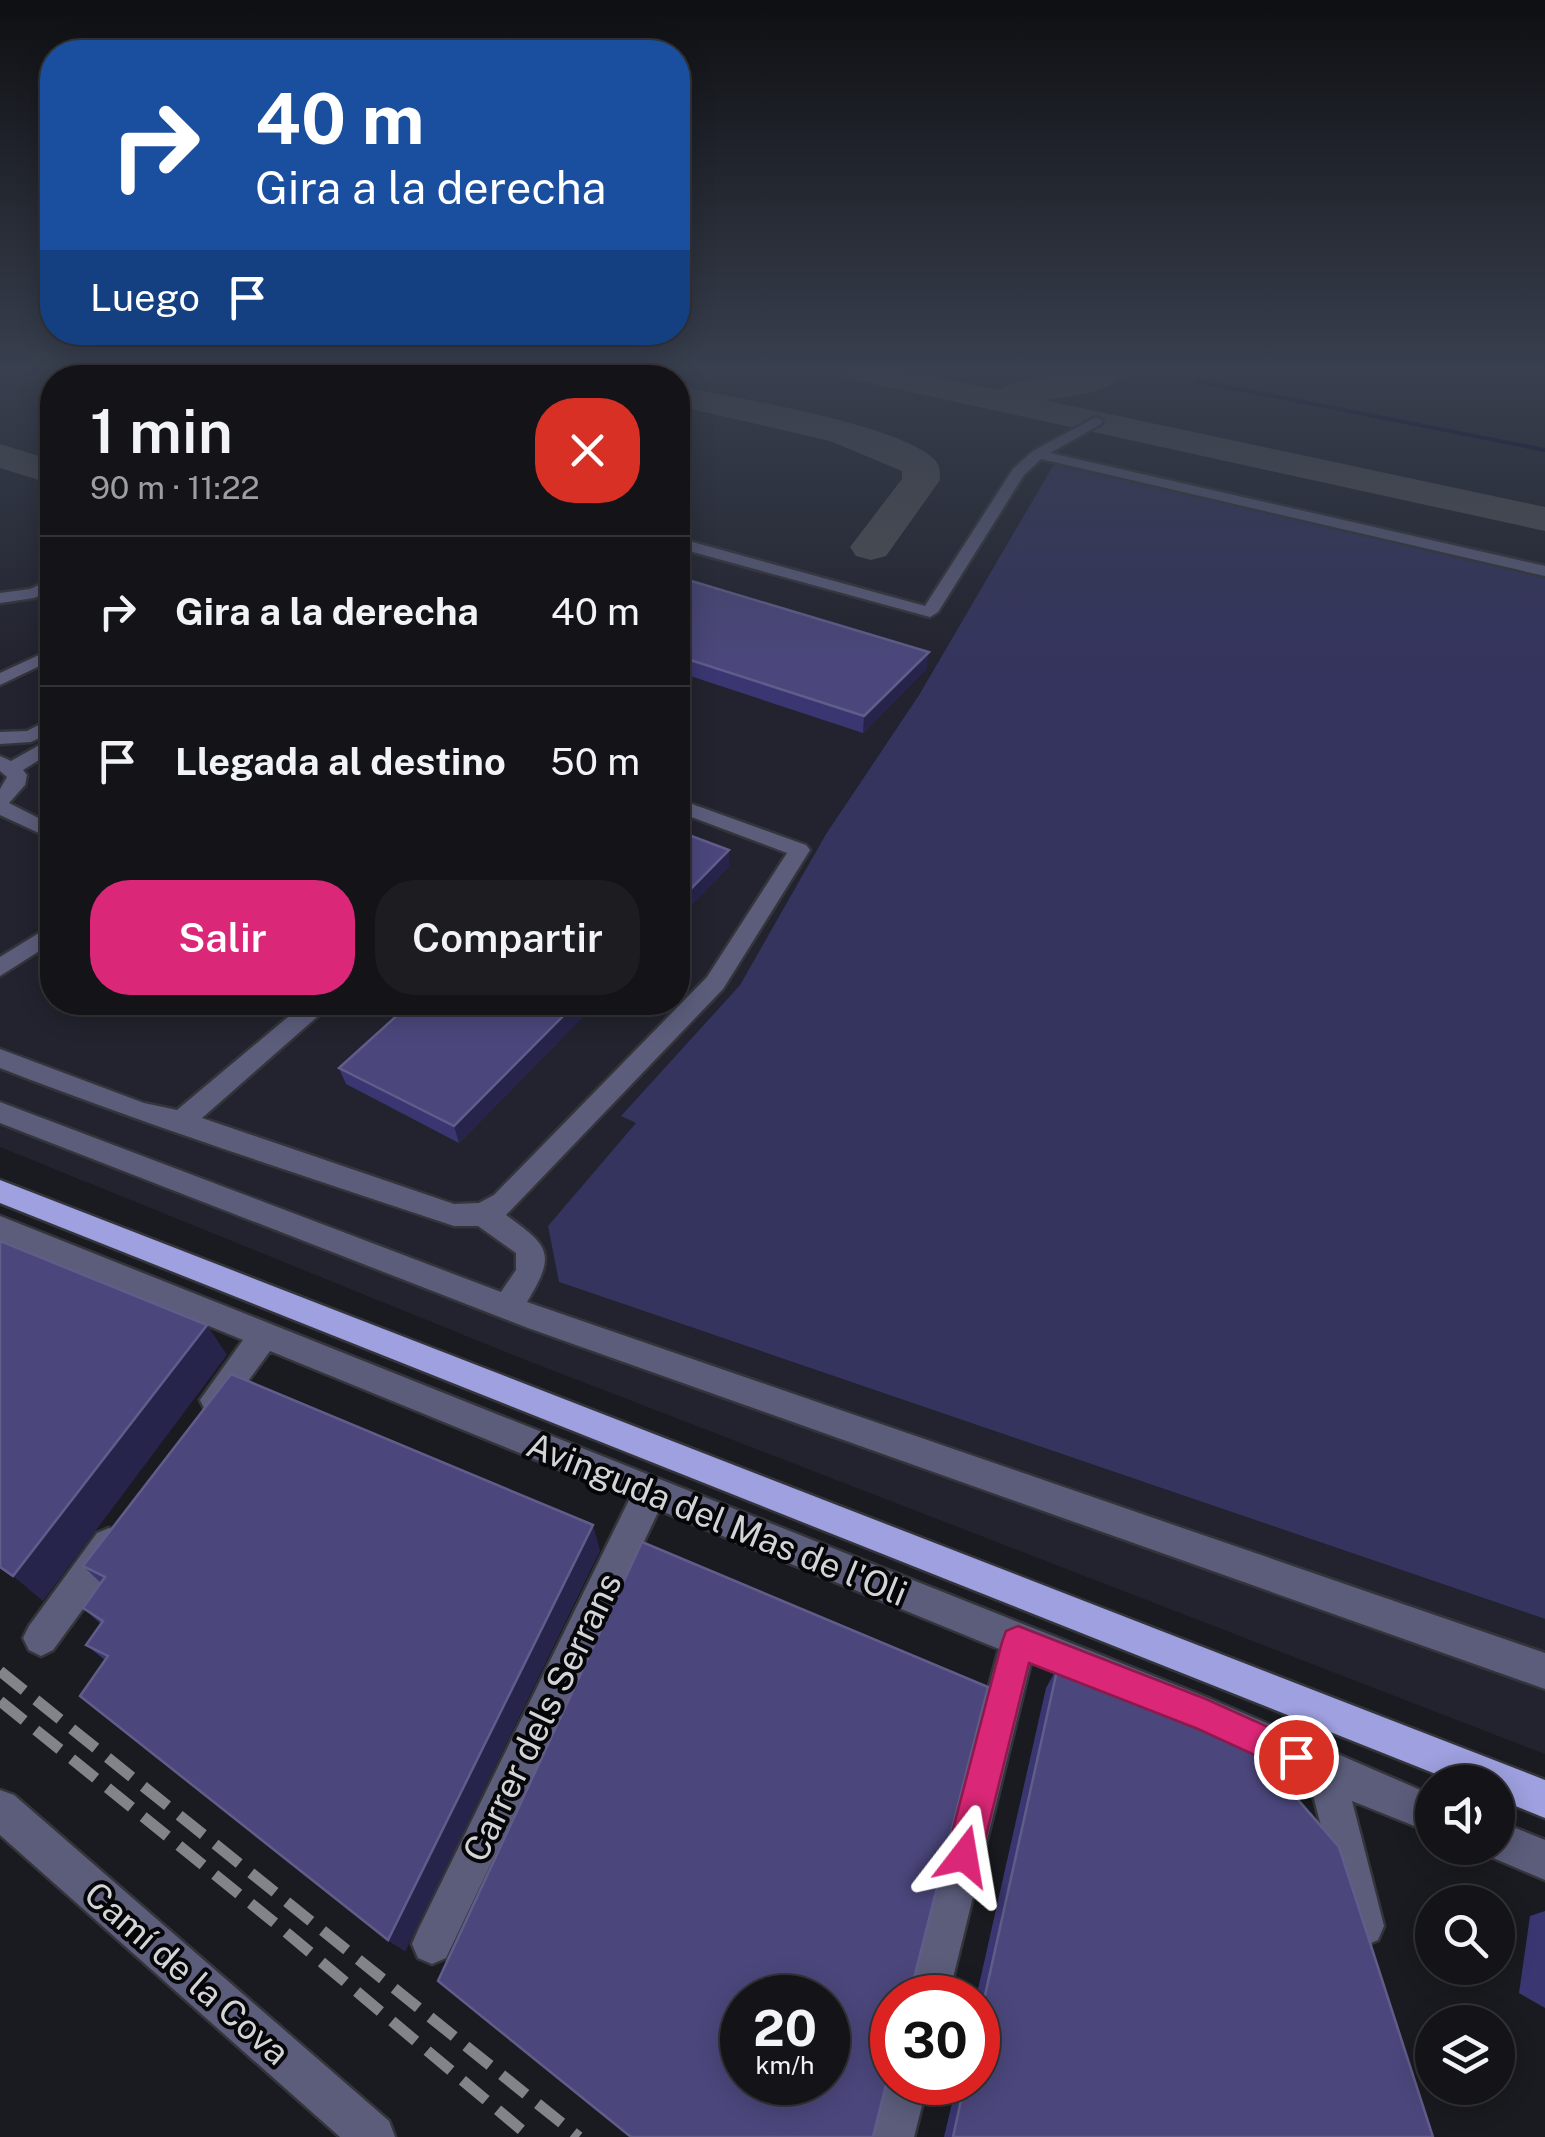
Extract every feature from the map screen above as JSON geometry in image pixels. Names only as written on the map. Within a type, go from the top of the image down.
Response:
[{"type":"main road","points":[[0,1190],[1545,1800]]},
{"type":"street","points":[[690,546],[909,610],[930,612],[1021,470]]},
{"type":"street","points":[[1106,470],[1545,571]]},
{"type":"street","points":[[0,598],[40,590]]},
{"type":"street","points":[[0,680],[40,660]]},
{"type":"street","points":[[0,661],[21,670]]},
{"type":"street","points":[[0,738],[31,736],[40,731]]},
{"type":"street","points":[[40,749],[6,765],[16,775],[15,785],[0,804],[40,826]]},
{"type":"street","points":[[690,809],[799,850],[715,983],[690,1009]]},
{"type":"street","points":[[0,968],[40,941]]},
{"type":"street","points":[[181,1120],[306,1015]]},
{"type":"street","points":[[0,1058],[140,1112],[181,1120],[454,1215],[483,1214],[504,1203],[684,1015]]},
{"type":"street","points":[[0,1112],[508,1308],[1545,1672]]},
{"type":"street","points":[[483,1214],[530,1248],[530,1272],[508,1308]]},
{"type":"street","name":"Avinguda del Mas de l'Oli","points":[[0,1228],[1206,1715],[1415,1807]]},
{"type":"street","points":[[194,1430],[264,1335]]},
{"type":"street","name":"Carrer dels Serrans","points":[[432,1944],[651,1490]]},
{"type":"street","points":[[41,1638],[123,1526]]},
{"type":"street","points":[[934,1975],[1018,1642]]},
{"type":"street","points":[[1326,1771],[1374,1959]]},
{"type":"street","name":"Camí de la Cova","points":[[0,1808],[373,2137]]},
{"type":"street","points":[[1515,1847],[1545,1860]]},
{"type":"street","points":[[892,2137],[900,2105]]},
{"type":"shaded area","points":[[0,470],[40,470],[40,1015],[690,1015],[690,470],[1051,470],[919,695],[826,834],[740,985],[622,1115],[637,1123],[559,1282],[1545,1619],[1545,1754],[518,1357],[0,1147]]},
{"type":"shaded area","points":[[1051,470],[1079,470],[1545,577],[1545,1619],[559,1282],[548,1226],[636,1123],[621,1116],[740,985],[826,834],[919,695]]},
{"type":"shaded area","points":[[1079,470],[1545,470],[1545,577]]},
{"type":"building","points":[[690,581],[929,652],[864,716],[690,660]]},
{"type":"building","points":[[690,835],[729,850],[690,890]]},
{"type":"building","points":[[398,1015],[564,1015],[454,1126],[339,1068]]},
{"type":"building","points":[[0,1241],[207,1325],[13,1576],[0,1567]]},
{"type":"building","points":[[231,1374],[593,1525],[388,1940],[80,1696],[108,1656],[86,1645],[103,1621],[83,1608],[105,1577],[83,1566]]},
{"type":"building","points":[[642,1542],[988,1687],[915,1975],[870,1975],[870,2105],[881,2105],[873,2137],[631,2137],[438,1981]]},
{"type":"building","points":[[1058,1666],[1253,1748],[1339,1847],[1415,2081],[1415,2105],[1423,2105],[1433,2137],[953,2137],[960,2105],[1000,2105],[1000,1975],[990,1975]]},
{"type":"taxiway","points":[[871,547],[921,480],[921,470]]},
{"type":"taxiway","points":[[1317,470],[1545,519]]},
{"type":"railway","points":[[0,1671],[579,2137]]},
{"type":"railway","points":[[0,1701],[281,1928],[530,2137]]},
{"type":"route","points":[[964,1856],[1018,1642],[1206,1715],[1296,1757]]}]
